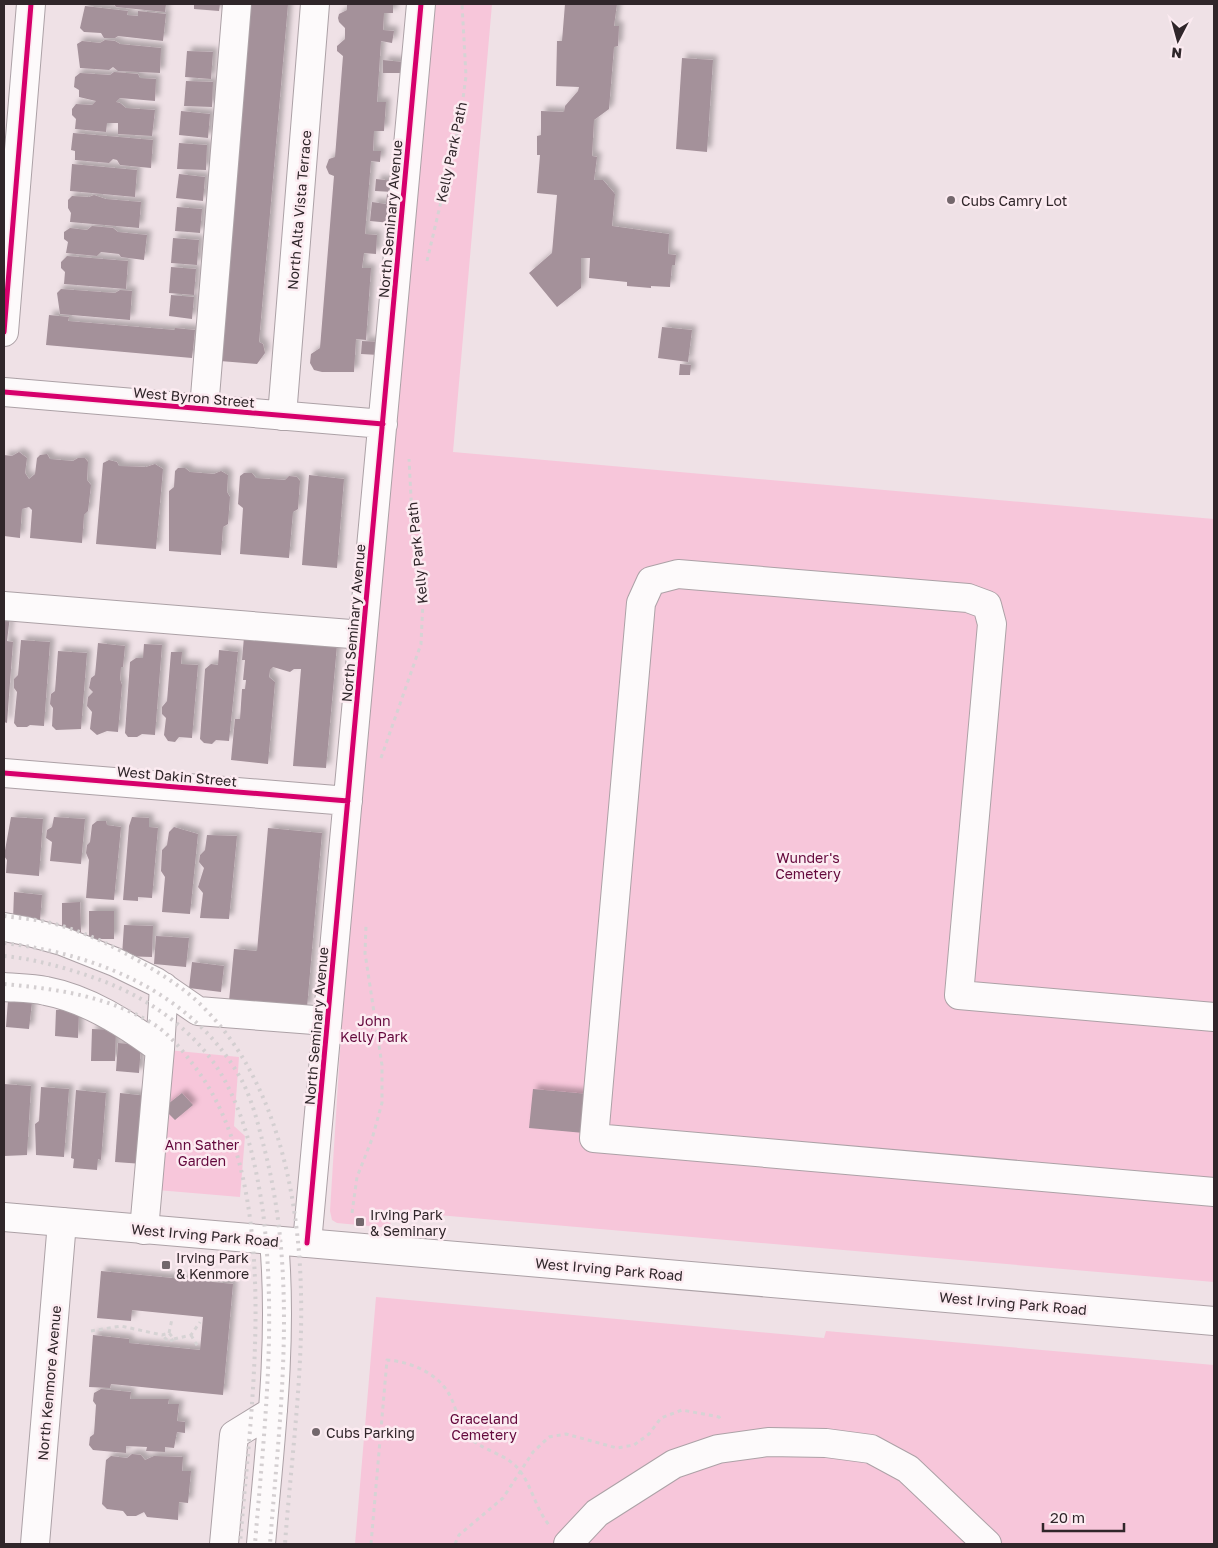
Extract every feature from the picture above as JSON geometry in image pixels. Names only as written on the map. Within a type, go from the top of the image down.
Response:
[{"type":"street","points":[[4,332],[31,4]]},
{"type":"street","points":[[204,409],[237,4]]},
{"type":"street","name":"North Alta Vista Terrace","points":[[282,416],[315,4]]},
{"type":"street","name":"North Seminary Avenue","points":[[307,1244],[422,4]]},
{"type":"street","name":"West Byron Street","points":[[4,392],[383,424]]},
{"type":"street","points":[[1214,1017],[960,995],[992,624],[987,604],[968,598],[678,574],[651,581],[641,603],[594,1138],[1214,1192]]},
{"type":"street","points":[[4,606],[363,635]]},
{"type":"street","name":"West Dakin Street","points":[[4,773],[348,801]]},
{"type":"street","points":[[4,928],[26,931],[62,941],[115,962],[164,987],[198,1012],[327,1021]]},
{"type":"street","points":[[4,987],[47,991],[92,1007],[129,1026],[160,1049]]},
{"type":"street","points":[[144,1230],[164,987]]},
{"type":"street","name":"West Irving Park Road","points":[[4,1217],[1214,1321]]},
{"type":"street","name":"North Kenmore Avenue","points":[[35,1544],[62,1222]]},
{"type":"street","points":[[261,1544],[277,1357],[278,1281],[274,1240]]},
{"type":"street","points":[[224,1544],[234,1435],[273,1411]]},
{"type":"street","points":[[559,1536],[674,1464],[718,1449],[768,1442],[826,1443],[871,1449],[908,1469],[987,1544]]},
{"type":"path","points":[[352,1213],[357,1177],[372,1139],[382,1103],[382,1065],[365,953],[366,923]]},
{"type":"path","points":[[169,1333],[172,1319]]},
{"type":"path","points":[[162,1335],[169,1342],[174,1339],[191,1336],[200,1322]]},
{"type":"path","points":[[91,1331],[121,1326],[162,1335],[169,1333]]},
{"type":"path","points":[[169,1333],[174,1339]]},
{"type":"path","points":[[191,1336],[198,1347]]},
{"type":"path","points":[[371,1544],[387,1360],[402,1361],[422,1369],[443,1385],[452,1398],[466,1435],[507,1459],[520,1471],[559,1536]]},
{"type":"path","points":[[455,1544],[459,1535],[503,1498],[533,1452],[549,1437],[566,1434],[617,1448],[634,1445],[649,1434],[661,1418],[682,1410],[719,1417],[740,1446]]},
{"type":"green space","name":"Wunder's Cemetery","points":[[432,4],[492,4],[453,452],[1214,519],[1214,1282],[392,1211],[390,1228],[337,1223],[332,1220],[330,1211],[341,1035]]},
{"type":"green space","name":"Ann Sather Garden","points":[[168,1050],[239,1057],[234,1126],[245,1136],[240,1197],[157,1190]]},
{"type":"green space","name":"Graceland Cemetery","points":[[376,1297],[824,1338],[826,1331],[1214,1365],[1214,1544],[355,1544]]},
{"type":"building","points":[[114,4],[166,4],[165,12],[116,7]]},
{"type":"building","points":[[194,4],[220,4],[219,11],[194,9]]},
{"type":"building","points":[[242,4],[288,4],[259,342],[263,344],[265,353],[257,364],[220,361]]},
{"type":"building","points":[[347,4],[393,4],[393,13],[384,13],[383,30],[394,31],[392,43],[381,41],[377,102],[386,102],[384,131],[374,131],[373,151],[381,151],[380,162],[371,161],[365,234],[377,235],[376,254],[364,253],[362,268],[371,268],[366,340],[356,339],[354,372],[322,372],[314,370],[310,363],[311,354],[320,348],[334,176],[329,174],[326,167],[329,159],[335,157],[343,56],[337,51],[337,46],[345,39],[345,28],[338,18],[339,14],[347,10]]},
{"type":"building","points":[[565,4],[617,4],[614,26],[619,26],[618,46],[614,47],[609,109],[594,120],[592,156],[597,157],[594,180],[603,180],[615,194],[612,226],[669,234],[668,254],[676,255],[675,265],[672,265],[670,287],[651,286],[651,288],[627,286],[627,282],[589,278],[590,258],[581,258],[581,288],[557,307],[529,273],[552,253],[557,195],[537,193],[540,155],[537,155],[537,136],[541,135],[541,111],[564,112],[565,106],[578,91],[579,87],[556,86],[557,41],[562,41]]},
{"type":"building","points":[[85,6],[128,11],[127,15],[138,16],[138,11],[166,14],[163,41],[118,36],[115,38],[104,38],[101,33],[84,32],[80,28]]},
{"type":"building","points":[[105,40],[115,41],[120,44],[161,48],[160,73],[118,71],[113,67],[109,70],[80,68],[77,44],[82,41],[100,43]]},
{"type":"building","points":[[187,51],[213,52],[211,79],[185,77]]},
{"type":"building","points":[[682,58],[713,60],[707,152],[676,149]]},
{"type":"building","points":[[383,60],[403,62],[402,73],[383,73]]},
{"type":"building","points":[[114,72],[138,74],[140,78],[156,79],[155,101],[120,98],[116,102],[126,108],[155,110],[152,136],[118,134],[118,123],[107,123],[106,132],[75,129],[76,119],[72,115],[72,109],[76,104],[92,105],[96,101],[79,97],[79,90],[74,87],[75,77],[80,73],[110,75]]},
{"type":"building","points":[[186,81],[213,82],[212,107],[184,106]]},
{"type":"building","points":[[181,111],[210,114],[208,138],[179,135]]},
{"type":"building","points":[[73,133],[153,140],[151,168],[120,165],[117,160],[113,159],[109,163],[75,160],[75,151],[71,150]]},
{"type":"building","points":[[179,143],[207,145],[206,170],[177,169]]},
{"type":"building","points":[[72,164],[137,170],[135,197],[70,191]]},
{"type":"building","points":[[179,174],[205,177],[203,201],[176,198]]},
{"type":"building","points":[[376,179],[394,181],[393,192],[375,191]]},
{"type":"building","points":[[387,194],[394,194],[391,223],[370,221],[372,202],[386,204]]},
{"type":"building","points":[[94,195],[106,199],[141,202],[139,228],[70,222],[71,213],[68,208],[68,200],[72,196],[89,197]]},
{"type":"building","points":[[177,207],[202,209],[200,233],[175,231]]},
{"type":"building","points":[[92,226],[113,228],[118,232],[147,235],[144,260],[101,252],[97,256],[66,253],[68,242],[64,239],[64,232],[70,228],[87,230]]},
{"type":"building","points":[[173,238],[199,240],[197,265],[171,263]]},
{"type":"building","points":[[67,256],[128,261],[126,289],[64,284],[65,272],[61,268],[61,262]]},
{"type":"building","points":[[171,267],[196,269],[194,295],[169,293]]},
{"type":"building","points":[[61,289],[115,293],[120,290],[132,291],[130,320],[60,314],[57,293]]},
{"type":"building","points":[[171,295],[194,297],[192,319],[169,316]]},
{"type":"building","points":[[49,315],[69,317],[68,321],[195,330],[192,358],[46,345]]},
{"type":"building","points":[[662,327],[692,330],[688,362],[658,358]]},
{"type":"building","points":[[362,341],[380,342],[379,355],[361,354]]},
{"type":"building","points":[[680,364],[691,365],[690,375],[679,375]]},
{"type":"building","points":[[19,452],[27,458],[25,473],[29,479],[35,474],[37,458],[40,455],[47,454],[50,459],[73,461],[78,458],[85,458],[88,462],[87,480],[91,485],[88,511],[84,515],[82,543],[30,538],[32,510],[29,507],[22,509],[20,538],[4,536],[4,455],[12,456]]},
{"type":"building","points":[[109,460],[117,462],[119,466],[146,467],[155,464],[163,469],[156,549],[96,544],[103,463]]},
{"type":"building","points":[[178,468],[185,468],[190,472],[214,474],[221,471],[228,475],[227,492],[230,497],[228,524],[223,527],[221,555],[169,551],[169,491],[174,487],[175,471]]},
{"type":"building","points":[[244,473],[252,473],[256,478],[285,480],[289,476],[297,477],[300,481],[298,509],[293,512],[289,558],[240,554],[243,508],[238,504],[240,476]]},
{"type":"building","points":[[309,475],[344,479],[337,568],[302,565]]},
{"type":"building","points":[[4,615],[10,616],[7,641],[13,642],[7,723],[4,722]]},
{"type":"building","points":[[244,637],[337,645],[326,768],[293,766],[301,669],[294,669],[290,672],[273,667],[270,670],[269,677],[275,682],[268,764],[231,760],[235,719],[240,719],[242,689],[245,689],[246,680],[243,680],[245,660],[242,660]]},
{"type":"building","points":[[21,640],[50,642],[44,726],[30,725],[27,727],[17,727],[14,723],[17,692],[14,688],[14,679],[18,675]]},
{"type":"building","points":[[98,643],[125,646],[120,679],[122,685],[118,732],[107,731],[97,735],[90,729],[92,712],[87,706],[88,697],[93,692],[89,688],[91,678],[95,675]]},
{"type":"building","points":[[144,644],[162,645],[155,735],[142,734],[137,737],[128,737],[125,733],[130,662],[136,658],[143,658]]},
{"type":"building","points":[[219,650],[238,652],[229,741],[216,740],[212,744],[204,743],[200,739],[205,669],[211,664],[218,665]]},
{"type":"building","points":[[58,651],[87,653],[81,729],[56,730],[52,726],[53,708],[50,704],[51,694],[55,691]]},
{"type":"building","points":[[171,652],[182,652],[181,664],[198,665],[192,738],[179,737],[175,742],[168,741],[164,735],[166,718],[162,714],[162,707],[167,701]]},
{"type":"building","points":[[11,817],[43,819],[39,876],[6,873],[7,860],[4,856]]},
{"type":"building","points":[[54,817],[85,819],[81,864],[50,861],[52,842],[46,838],[47,830],[52,827]]},
{"type":"building","points":[[132,817],[149,818],[149,827],[158,828],[152,898],[138,897],[138,901],[123,900],[129,826]]},
{"type":"building","points":[[97,821],[106,821],[107,825],[121,827],[114,900],[86,898],[89,860],[86,853],[87,845],[90,842],[92,825]]},
{"type":"building","points":[[174,827],[198,834],[190,914],[162,912],[165,877],[161,871],[162,850],[167,845],[169,832]]},
{"type":"building","points":[[268,828],[322,833],[307,1008],[229,1001],[234,949],[257,951]]},
{"type":"building","points":[[207,835],[237,836],[229,919],[200,918],[203,893],[198,887],[204,868],[199,862],[200,855],[205,850]]},
{"type":"building","points":[[14,892],[42,895],[40,921],[13,920]]},
{"type":"building","points":[[80,902],[81,932],[62,933],[62,903]]},
{"type":"building","points":[[89,911],[114,911],[114,939],[89,939]]},
{"type":"building","points":[[124,925],[153,926],[152,957],[122,956]]},
{"type":"building","points":[[156,936],[189,938],[186,967],[154,964]]},
{"type":"building","points":[[192,962],[224,966],[221,992],[189,988]]},
{"type":"building","points":[[8,1000],[32,1002],[29,1029],[6,1027]]},
{"type":"building","points":[[56,1010],[79,1010],[78,1038],[55,1036]]},
{"type":"building","points":[[92,1029],[116,1030],[115,1061],[91,1061]]},
{"type":"building","points":[[118,1043],[141,1045],[139,1073],[116,1071]]},
{"type":"building","points":[[4,1084],[31,1086],[27,1155],[4,1156]]},
{"type":"building","points":[[41,1087],[69,1089],[64,1157],[36,1155],[35,1124],[39,1121]]},
{"type":"building","points":[[533,1089],[588,1094],[584,1133],[529,1128]]},
{"type":"building","points":[[76,1090],[106,1093],[101,1160],[98,1159],[97,1170],[73,1168],[74,1159],[71,1158]]},
{"type":"building","points":[[120,1093],[148,1096],[143,1164],[115,1162]]},
{"type":"building","points":[[182,1093],[193,1105],[175,1120],[163,1108]]},
{"type":"building","points":[[101,1271],[233,1284],[223,1395],[111,1384],[110,1388],[89,1387],[93,1335],[129,1339],[129,1343],[200,1350],[203,1317],[132,1310],[131,1321],[97,1318]]},
{"type":"building","points":[[101,1389],[131,1392],[130,1399],[169,1399],[168,1404],[179,1404],[177,1421],[185,1422],[185,1433],[177,1432],[174,1448],[165,1447],[165,1452],[146,1451],[147,1447],[126,1446],[126,1453],[93,1450],[89,1445],[90,1437],[94,1434],[96,1405],[93,1401],[94,1393]]},
{"type":"building","points":[[132,1454],[141,1455],[145,1460],[154,1456],[183,1457],[182,1471],[191,1471],[188,1503],[179,1502],[178,1520],[147,1517],[144,1512],[136,1516],[127,1516],[123,1511],[107,1509],[102,1504],[106,1460],[111,1456],[127,1458]]},
{"type":"railway","points":[[4,916],[47,922],[82,933],[127,954],[181,988],[204,1008],[229,1037],[249,1069],[266,1104],[279,1141],[288,1179],[295,1217],[301,1293],[300,1356],[285,1544]]},
{"type":"railway","points":[[4,943],[39,948],[108,968],[140,983],[170,1001],[197,1023],[221,1049],[241,1079],[249,1096],[265,1151],[275,1200],[284,1298],[282,1396],[270,1544]]},
{"type":"railway","points":[[4,956],[37,961],[81,973],[111,984],[147,1002],[180,1026],[195,1040],[208,1055],[229,1088],[243,1122],[253,1158],[263,1212],[267,1254],[269,1296],[268,1378],[255,1544]]},
{"type":"railway","points":[[4,984],[43,988],[101,1001],[119,1007],[155,1025],[180,1048],[192,1063],[222,1112],[241,1168],[251,1230],[255,1295],[254,1361],[240,1544]]},
{"type":"cycle path","points":[[4,332],[31,4]]},
{"type":"cycle path","points":[[307,1243],[421,4]]},
{"type":"cycle path","points":[[4,392],[383,424]]},
{"type":"cycle path","points":[[4,773],[348,801]]},
{"type":"place","name":"Cubs Camry Lot","points":[[951,200]]},
{"type":"place","name":"Irving Park & Seminary","points":[[360,1222]]},
{"type":"place","name":"Irving Park & Kenmore","points":[[166,1265]]},
{"type":"place","name":"Cubs Parking","points":[[316,1432]]},
{"type":"park label","name":"John Kelly Park","points":[[374,1028]]}]
